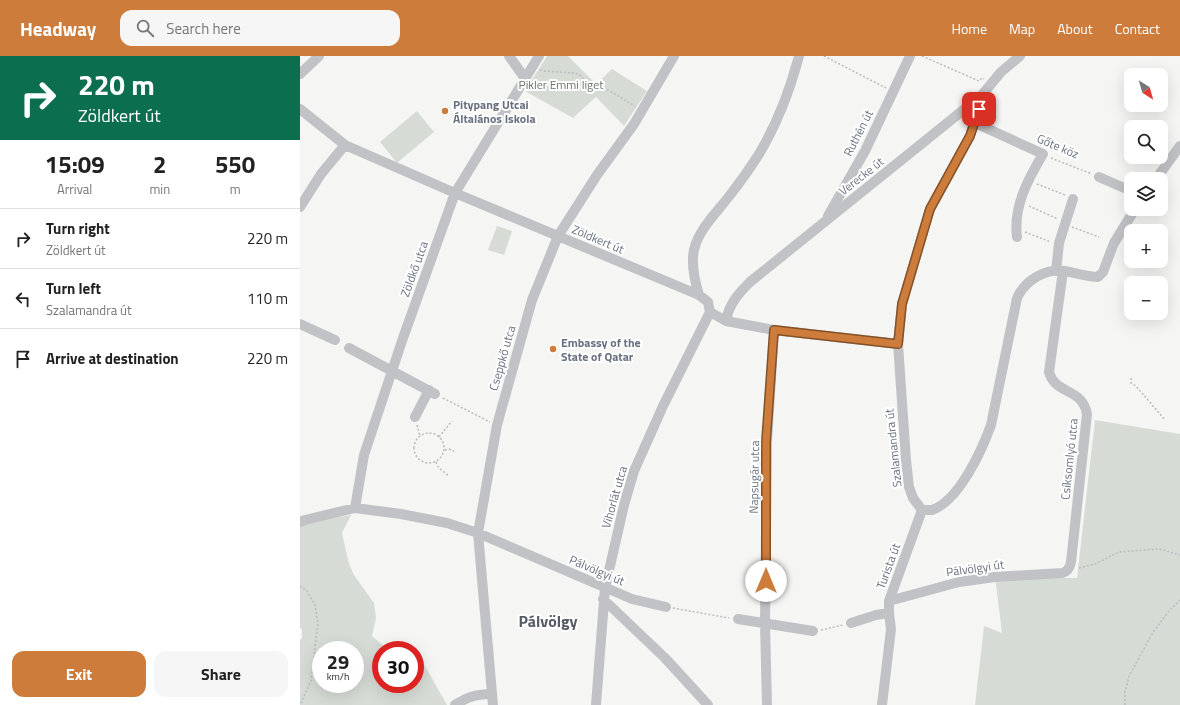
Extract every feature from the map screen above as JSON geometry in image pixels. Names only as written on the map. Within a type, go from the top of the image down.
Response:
[{"type":"street","points":[[300,74],[319,56]]},
{"type":"street","points":[[509,56],[524,77]]},
{"type":"street","name":"Zöldkő utca","points":[[355,508],[364,456],[392,370],[455,193],[524,77],[539,56]]},
{"type":"street","name":"Cseppkő utca","points":[[493,705],[478,533],[497,425],[532,300],[558,236],[597,175],[630,130],[674,56]]},
{"type":"street","points":[[799,56],[793,79],[780,111],[759,154],[706,226],[697,242],[694,251],[694,260],[696,285],[699,295],[708,302],[710,312],[726,321],[774,330],[898,344]]},
{"type":"street","name":"Ruthén út","points":[[826,220],[865,151],[910,56]]},
{"type":"street","name":"Verecke út","points":[[726,321],[728,310],[736,296],[750,282],[982,95],[1001,72],[1020,56]]},
{"type":"street","name":"Szalamandra út","points":[[922,510],[916,503],[909,487],[902,416],[898,344],[902,304],[930,209],[970,136],[982,95]]},
{"type":"street","name":"Zöldkert út","points":[[300,109],[345,145],[455,193],[699,295]]},
{"type":"street","name":"Gőte köz","points":[[975,123],[1042,154]]},
{"type":"street","points":[[300,207],[321,174],[345,145]]},
{"type":"street","points":[[1161,172],[1180,146]]},
{"type":"street","points":[[1017,233],[1020,203],[1028,180],[1042,154]]},
{"type":"street","points":[[1099,177],[1124,188]]},
{"type":"street","name":"Csíksomlyó utca","points":[[1066,571],[1071,562],[1087,414],[1086,407],[1081,399],[1054,383],[1049,372],[1059,271],[1059,244],[1073,199]]},
{"type":"street","points":[[922,510],[931,510],[948,499],[961,484],[985,443],[991,425],[1018,297],[1029,282],[1038,276],[1059,271],[1098,277],[1103,272],[1114,243],[1131,216]]},
{"type":"street","name":"Vihorlát utca","points":[[596,705],[603,599],[624,504],[634,472],[663,406],[710,312]]},
{"type":"street","points":[[300,324],[335,340]]},
{"type":"street","name":"Napsugár utca","points":[[767,705],[765,624],[766,442],[774,330]]},
{"type":"street","points":[[349,348],[434,393],[415,417]]},
{"type":"street","name":"Pálvölgyi út","points":[[300,522],[355,508],[401,514],[447,523],[478,533],[632,599],[666,607]]},
{"type":"street","name":"Turista út","points":[[882,705],[892,628],[889,613],[889,601],[922,510]]},
{"type":"street","name":"Pálvölgyi út","points":[[889,601],[959,582],[995,577],[1062,573],[1066,571]]},
{"type":"street","points":[[603,599],[665,658],[708,705]]},
{"type":"street","points":[[851,623],[876,615],[889,613]]},
{"type":"street","points":[[738,620],[813,630]]},
{"type":"street","points":[[455,705],[464,699],[480,694],[492,694]]},
{"type":"path","points":[[824,56],[894,92]]},
{"type":"path","points":[[922,56],[979,81]]},
{"type":"path","points":[[532,66],[543,71],[575,73],[581,76],[595,91],[603,87],[642,110]]},
{"type":"path","name":"Gőte köz","points":[[1042,154],[1099,177]]},
{"type":"path","points":[[1028,180],[1073,199]]},
{"type":"path","points":[[1020,203],[1099,237]]},
{"type":"path","points":[[1017,233],[1059,244]]},
{"type":"path","points":[[1131,378],[1131,383],[1136,386],[1165,420]]},
{"type":"path","points":[[434,393],[497,425]]},
{"type":"path","points":[[415,417],[420,436]]},
{"type":"path","points":[[439,437],[452,421]]},
{"type":"path","points":[[427,433],[432,433],[439,437],[444,443],[445,450],[442,457],[436,462],[430,464],[417,458],[414,448],[415,443],[420,436],[427,433]]},
{"type":"path","points":[[445,450],[449,449],[454,451]]},
{"type":"path","points":[[436,462],[437,467],[449,476]]},
{"type":"path","points":[[1066,571],[1095,564],[1119,552],[1158,549],[1180,555]]},
{"type":"path","points":[[300,586],[307,591],[315,605],[318,623],[311,681],[300,705]]},
{"type":"path","points":[[1125,705],[1125,692],[1130,676],[1152,634],[1168,612],[1180,600]]},
{"type":"path","points":[[666,607],[738,620]]},
{"type":"path","points":[[813,630],[832,628],[851,623]]},
{"type":"green space","name":"Pikler Emmi liget","points":[[547,56],[568,56],[596,84],[612,69],[647,91],[624,126],[596,97],[573,118],[525,91]]},
{"type":"green space","points":[[417,111],[434,132],[397,163],[380,142]]},
{"type":"green space","points":[[497,226],[512,231],[504,255],[488,250]]},
{"type":"green space","points":[[1095,420],[1180,434],[1180,705],[975,705],[984,626],[1002,633],[995,577],[1077,578]]},
{"type":"green space","points":[[351,515],[342,533],[349,564],[354,575],[374,603],[376,618],[372,636],[378,641],[372,641],[372,693],[424,693],[424,664],[447,705],[300,705],[300,640],[302,638],[302,629],[300,628],[300,526],[304,523]]},
{"type":"place","name":"Pitypang Utcai Általános Iskola","points":[[445,111]]},
{"type":"place","name":"Embassy of the State of Qatar","points":[[553,349]]},
{"type":"district","name":"Pálvölgy","points":[[548,621]]},
{"type":"route","points":[[766,581],[766,442],[774,330],[898,344],[902,304],[930,209],[970,136],[979,109]]}]
